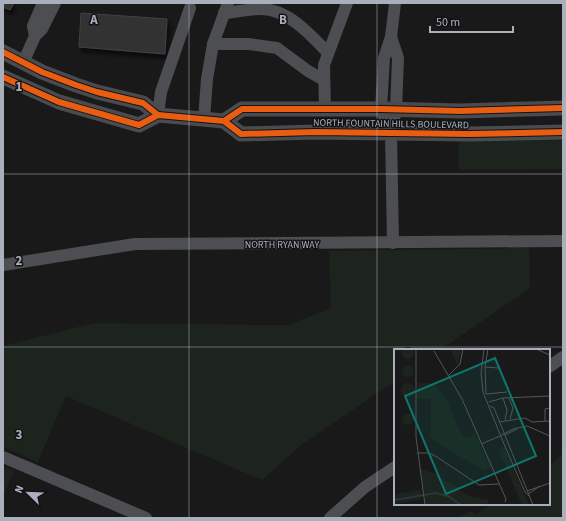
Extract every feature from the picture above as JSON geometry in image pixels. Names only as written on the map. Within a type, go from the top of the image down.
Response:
[{"type":"main road","points":[[3,52],[23,63],[76,85],[97,92],[143,103],[158,116]]},
{"type":"main road","points":[[3,77],[59,102],[140,125],[158,116],[224,121]]},
{"type":"main road","name":"NORTH FOUNTAIN HILLS BOULEVARD","points":[[563,108],[460,111],[381,109],[242,109],[224,121],[241,134],[315,132],[470,134],[563,132]]},
{"type":"street","points":[[35,36],[33,26],[43,3]]},
{"type":"street","points":[[23,63],[35,36],[42,29],[55,3]]},
{"type":"street","points":[[324,110],[324,65],[347,3]]},
{"type":"street","points":[[391,133],[381,109],[384,58],[391,37],[395,3]]},
{"type":"street","points":[[158,116],[161,92],[190,8]]},
{"type":"street","points":[[204,119],[207,79],[213,44],[226,8],[262,9],[284,14],[304,29],[328,53]]},
{"type":"street","points":[[391,37],[398,58],[396,110],[391,133],[393,243]]},
{"type":"street","points":[[213,44],[249,44],[277,48],[308,71],[324,80]]},
{"type":"street","name":"NORTH RYAN WAY","points":[[3,264],[135,244],[563,241]]},
{"type":"street","points":[[550,365],[563,357]]},
{"type":"street","points":[[3,457],[146,518]]},
{"type":"street","points":[[330,518],[365,487],[394,468]]},
{"type":"shaded area","points":[[563,140],[563,169],[459,170],[459,141]]},
{"type":"shaded area","points":[[529,248],[530,288],[441,349],[394,349],[394,382],[300,446],[262,480],[66,396],[38,462],[3,447],[3,346],[94,323],[288,325],[331,308],[329,251]]},
{"type":"shaded area","points":[[563,454],[563,518],[459,518],[469,511],[476,514],[490,505],[550,505],[550,465]]},
{"type":"shaded area","points":[[3,466],[14,471],[3,496]]},
{"type":"building","points":[[3,3],[14,3],[10,10],[3,7]]},
{"type":"building","points":[[81,13],[167,19],[165,54],[79,47]]},
{"type":"cycle path","points":[[3,52],[42,72],[76,85],[97,92],[143,103],[158,115]]},
{"type":"cycle path","points":[[3,77],[59,102],[139,125],[158,115],[224,121],[241,134],[315,132],[470,134],[563,132]]},
{"type":"cycle path","points":[[224,121],[242,109],[381,109],[460,111],[563,108]]}]
